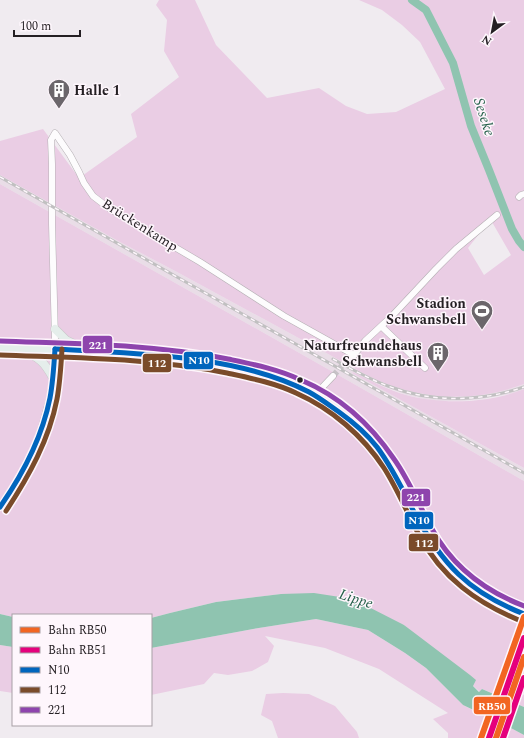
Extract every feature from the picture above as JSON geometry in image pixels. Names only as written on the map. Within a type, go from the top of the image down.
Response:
[{"type":"main road","points":[[55,329],[72,344],[89,351]]},
{"type":"main road","points":[[0,348],[55,349],[173,357],[226,365],[275,378],[297,386],[315,395],[352,421],[367,435],[390,466],[427,535],[452,569],[464,580],[500,605],[524,614]]},
{"type":"main road","points":[[17,348],[42,361],[48,368],[53,378]]},
{"type":"street","name":"Brückenkamp","points":[[0,506],[19,478],[38,438],[47,410],[53,378],[55,329],[51,140],[55,133],[70,154],[84,183],[93,196],[110,209],[200,262],[284,316],[354,355]]},
{"type":"street","points":[[347,360],[354,355],[365,341],[382,327],[456,249],[497,215]]},
{"type":"street","points":[[382,327],[424,368]]},
{"type":"street","points":[[315,395],[333,376]]},
{"type":"shaded area","points":[[159,0],[195,0],[216,45],[267,98],[319,88],[346,106],[367,114],[396,112],[445,89],[420,42],[402,25],[382,10],[359,0],[524,0],[524,384],[488,394],[450,397],[413,392],[377,380],[120,242],[0,175],[0,141],[43,129],[79,178],[137,137],[131,114],[179,77],[164,51],[167,20],[156,5]],"holes":[[[492,222],[511,255],[484,275],[468,248],[479,234]]]},
{"type":"shaded area","points":[[0,175],[120,242],[377,380],[405,390],[432,395],[458,397],[513,388],[524,384],[524,389],[515,393],[482,399],[434,401],[406,395],[370,381],[353,372],[352,373],[524,468],[524,481],[0,184]]},
{"type":"shaded area","points":[[0,184],[524,481],[524,606],[494,694],[482,689],[480,692],[404,625],[281,594],[216,602],[152,618],[152,614],[12,614],[12,617],[0,614]]},
{"type":"shaded area","points":[[353,372],[399,393],[435,400],[481,400],[511,394],[524,389],[524,468],[352,373]]},
{"type":"shaded area","points":[[314,593],[353,599],[404,625],[476,680],[473,686],[479,692],[482,689],[524,707],[524,735],[463,705],[426,668],[368,630],[316,619],[152,648],[152,618],[216,602],[281,594]]},
{"type":"shaded area","points":[[524,606],[524,671],[498,738],[478,738],[494,694]]},
{"type":"shaded area","points":[[0,614],[12,617],[12,647],[0,645]]},
{"type":"shaded area","points":[[316,619],[368,630],[426,668],[463,705],[485,716],[478,738],[448,738],[448,733],[433,719],[448,713],[379,669],[325,648],[265,636],[274,646],[268,662],[252,671],[228,675],[214,673],[204,684],[152,695],[152,648]]},
{"type":"shaded area","points":[[0,645],[12,647],[12,693],[0,691]]},
{"type":"shaded area","points":[[524,671],[524,693],[516,693],[524,695],[524,707],[511,702]]},
{"type":"shaded area","points":[[266,694],[309,694],[335,706],[357,732],[359,738],[278,738],[272,721],[261,715]]},
{"type":"shaded area","points":[[503,724],[524,735],[524,738],[498,738]]},
{"type":"waterway","name":"Seseke","points":[[412,0],[426,10],[453,63],[471,126],[512,229],[524,247]]},
{"type":"tunnel","points":[[333,376],[347,360]]},
{"type":"railway","points":[[0,177],[524,473]]},
{"type":"railway","points":[[333,359],[360,374],[405,392],[439,398],[473,398],[490,396],[524,387]]},
{"type":"railway","points":[[512,690],[524,665]]},
{"type":"rail line","name":"RB50","points":[[481,738],[524,617]]},
{"type":"rail line","name":"RB51","points":[[489,738],[524,638]]},
{"type":"rail line","name":"RB50","points":[[496,738],[524,657]]},
{"type":"rail line","name":"RB51","points":[[503,738],[524,678]]},
{"type":"transit line","name":"221","points":[[0,341],[86,344],[171,350],[200,354],[274,370],[292,376],[315,387],[328,394],[353,413],[385,446],[404,475],[432,529],[449,555],[483,585],[524,606]]},
{"type":"transit line","name":"N10","points":[[55,349],[119,352],[185,358],[218,363],[250,370],[280,379],[309,392],[364,432],[377,447],[392,471],[424,530],[435,547],[458,574],[487,596],[524,614]]},
{"type":"transit line","name":"N10","points":[[0,507],[24,469],[42,427],[51,392],[55,349]]},
{"type":"transit line","name":"112","points":[[6,511],[30,471],[49,429],[58,393],[62,349]]},
{"type":"transit line","name":"112","points":[[0,355],[85,358],[171,364],[227,373],[288,389],[322,407],[346,424],[376,456],[389,476],[428,550],[438,564],[450,576],[475,597],[521,621]]},
{"type":"place","name":"Halle 1","points":[[59,110]]},
{"type":"place","name":"Stadion Schwansbell","points":[[482,330]]},
{"type":"place","name":"Naturfreundehaus Schwansbell","points":[[438,372]]},
{"type":"water label","name":"Lippe","points":[[356,599]]}]
